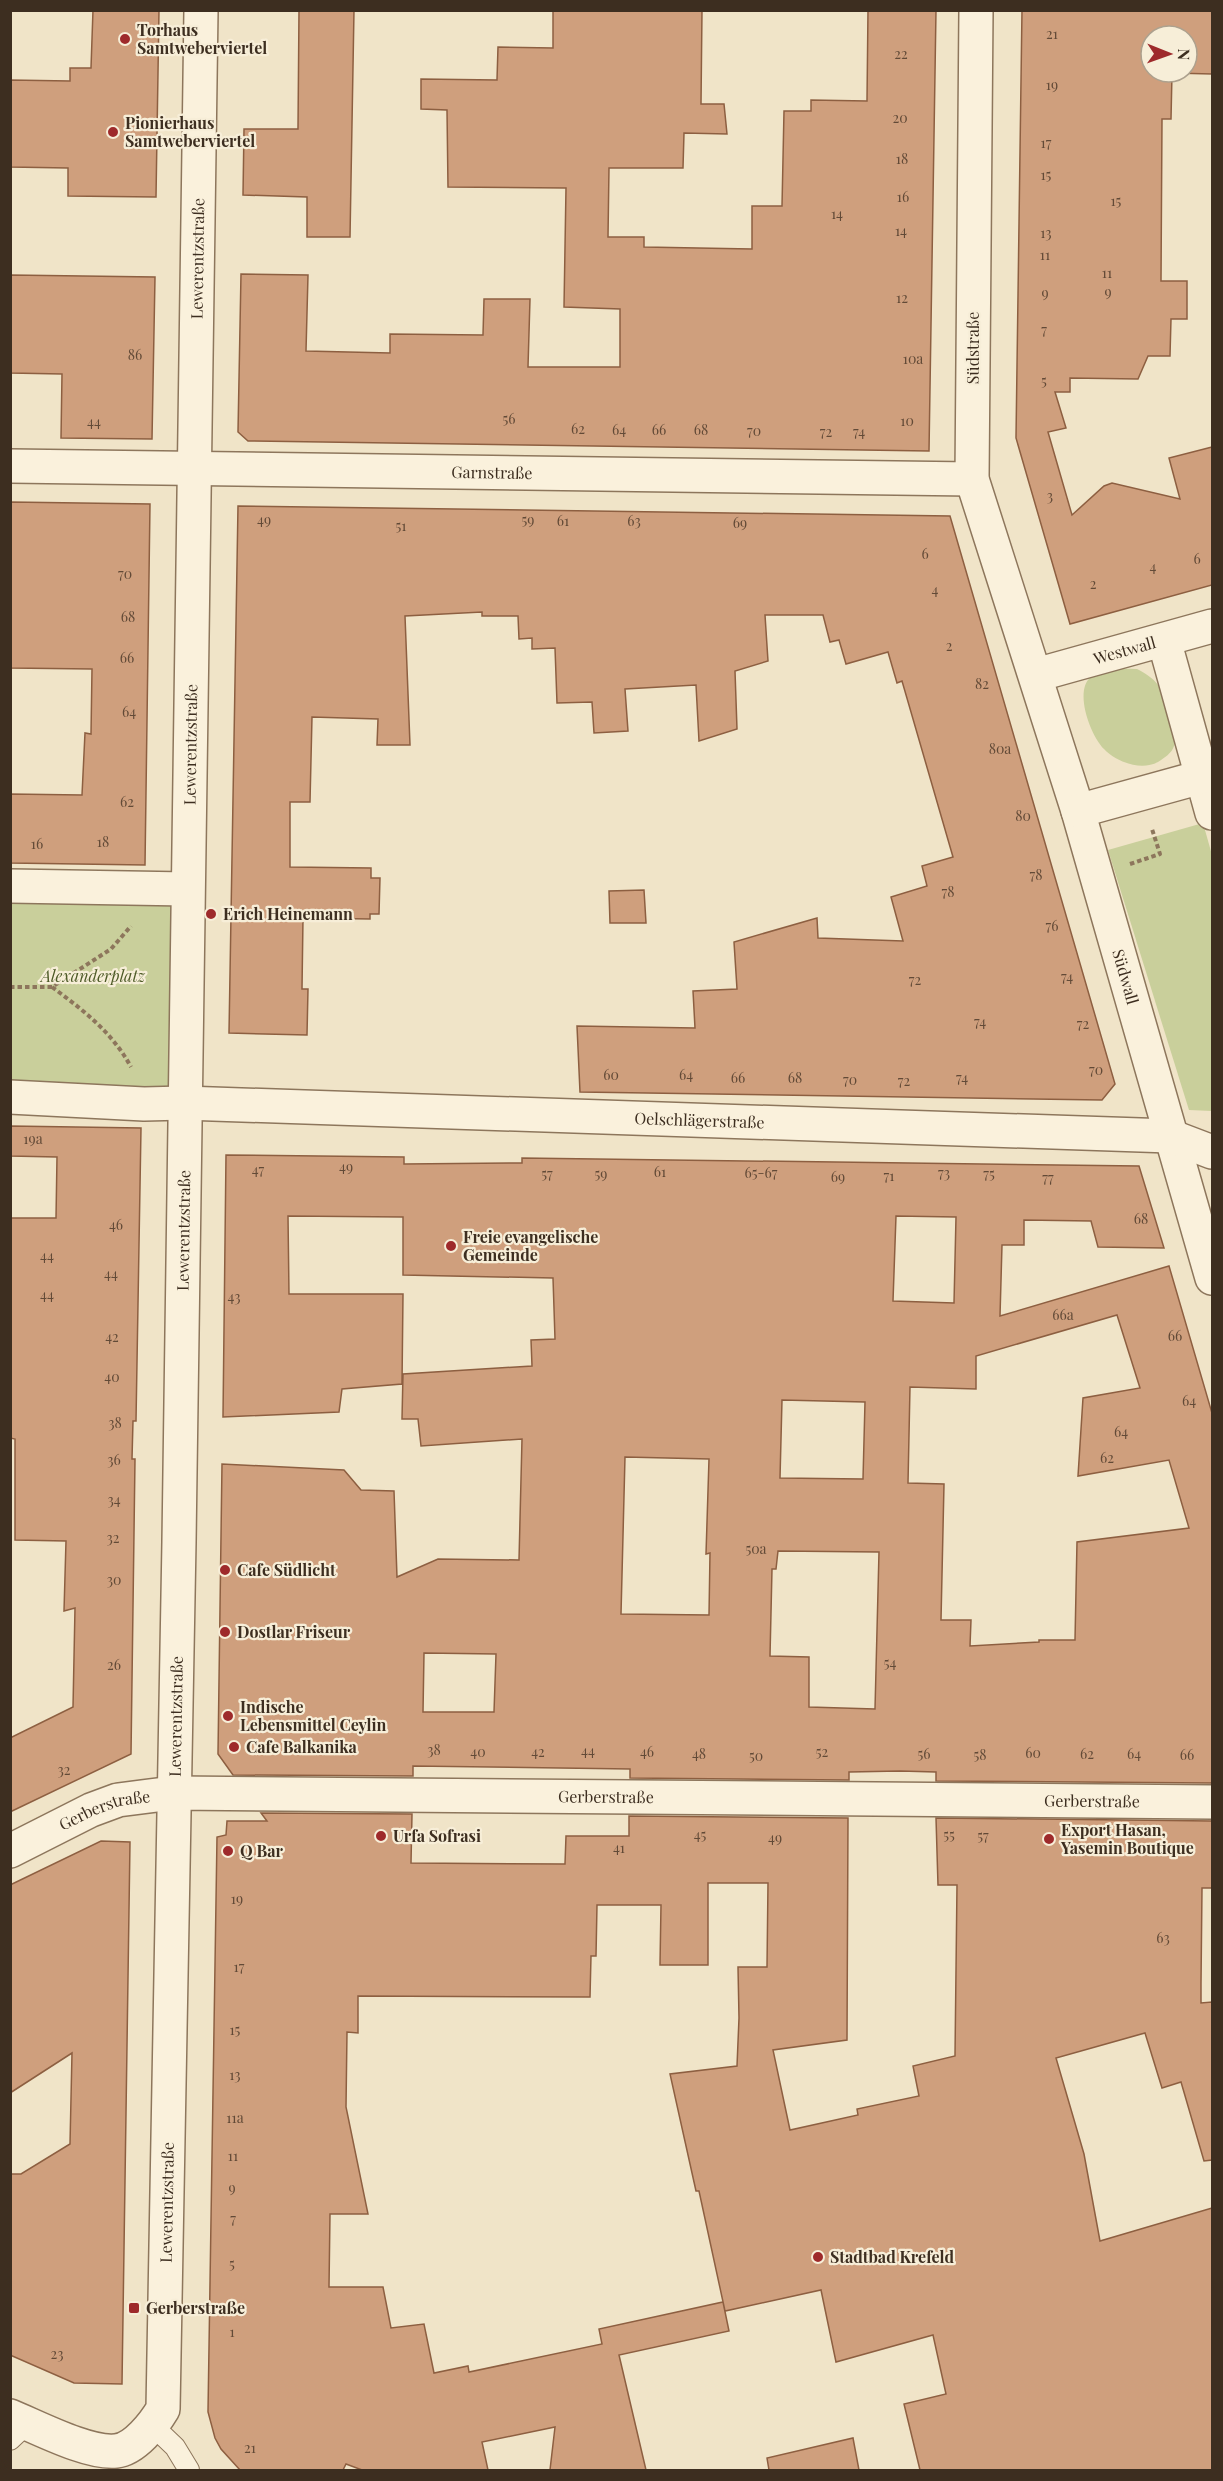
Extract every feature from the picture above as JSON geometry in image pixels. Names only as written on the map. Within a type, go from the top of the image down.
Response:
[{"type":"street","name":"Lewerentzstraße","points":[[132,2447],[163,2409],[179,1542],[184,1103],[175,889],[194,468],[201,10]]},
{"type":"street","name":"Südstraße","points":[[976,10],[972,479],[1036,675]]},
{"type":"street","name":"Garnstraße","points":[[10,466],[972,479]]},
{"type":"street","name":"Westwall","points":[[1036,675],[1212,626]]},
{"type":"street","points":[[1164,640],[1208,776],[1212,813]]},
{"type":"street","name":"Südwall","points":[[1036,675],[1155,1074],[1170,1136],[1212,1278]]},
{"type":"street","points":[[1078,811],[1208,776]]},
{"type":"street","points":[[10,886],[175,889]]},
{"type":"street","points":[[10,1097],[144,1104],[184,1103]]},
{"type":"street","name":"Oelschlägerstraße","points":[[184,1103],[1170,1136],[1212,1152]]},
{"type":"street","name":"Gerberstraße","points":[[10,1851],[109,1803],[144,1795],[173,1793],[1212,1802]]},
{"type":"street","points":[[16,2426],[85,2446],[132,2447]]},
{"type":"lane","points":[[132,2447],[175,2447],[189,2470]]},
{"type":"path","points":[[1142,794],[1162,861]]},
{"type":"path","points":[[1133,874],[1130,863],[1160,854]]},
{"type":"path","points":[[10,987],[52,987],[111,949],[175,889]]},
{"type":"path","points":[[52,987],[100,1025],[122,1050],[134,1074],[144,1104]]},
{"type":"green space","points":[[1137,669],[1154,680],[1161,690],[1175,741],[1170,753],[1158,762],[1144,766],[1129,764],[1115,758],[1104,749],[1089,723],[1084,701],[1086,682],[1092,676],[1108,670]]},
{"type":"green space","points":[[1203,823],[1212,855],[1212,1111],[1189,1110],[1108,850]]},
{"type":"green space","name":"Alexanderplatz","points":[[11,891],[176,894],[173,1098],[11,1092]]},
{"type":"building","points":[[93,10],[159,10],[156,197],[68,196],[68,168],[10,167],[10,80],[70,81],[70,68],[91,68]]},
{"type":"building","points":[[299,10],[354,10],[350,237],[307,237],[307,197],[243,195],[244,129],[298,129]]},
{"type":"building","points":[[553,10],[702,10],[701,104],[724,104],[727,134],[684,133],[683,168],[609,168],[608,237],[644,237],[644,247],[752,249],[752,206],[782,206],[784,111],[811,111],[811,100],[867,101],[868,10],[936,10],[929,451],[248,441],[238,432],[241,274],[308,275],[306,351],[390,353],[390,334],[483,335],[484,299],[530,299],[528,367],[620,367],[620,309],[564,307],[566,188],[448,187],[447,110],[421,109],[421,79],[497,80],[498,47],[553,48]]},
{"type":"building","points":[[1022,10],[1212,10],[1212,74],[1199,74],[1199,24],[1139,24],[1139,84],[1172,84],[1171,119],[1162,119],[1161,281],[1187,281],[1187,319],[1171,319],[1170,356],[1148,356],[1138,379],[1070,378],[1070,392],[1055,392],[1066,428],[1048,432],[1072,515],[1104,486],[1112,483],[1180,499],[1169,458],[1212,447],[1212,585],[1070,624],[1016,438]]},
{"type":"building","points":[[10,275],[155,277],[152,439],[61,438],[62,374],[10,373]]},
{"type":"building","points":[[10,502],[150,504],[145,865],[10,863],[10,794],[82,795],[85,733],[91,734],[92,669],[10,668]]},
{"type":"building","points":[[238,506],[950,516],[1115,1084],[1102,1100],[580,1092],[577,1026],[695,1028],[693,991],[737,989],[734,942],[817,918],[818,938],[903,941],[891,897],[927,886],[922,866],[953,857],[902,681],[897,683],[888,652],[846,664],[839,640],[830,642],[823,615],[765,615],[768,661],[735,671],[737,729],[699,741],[696,685],[625,689],[628,731],[594,733],[592,702],[557,703],[555,648],[532,649],[532,638],[519,639],[518,616],[482,616],[482,612],[405,616],[410,745],[377,745],[378,719],[312,717],[310,802],[290,802],[290,867],[371,868],[371,878],[380,878],[379,914],[370,914],[370,919],[303,918],[302,989],[308,989],[307,1035],[229,1033]]},
{"type":"building","points":[[644,890],[646,923],[610,923],[609,891]]},
{"type":"building","points":[[10,1126],[141,1128],[136,1421],[133,1421],[132,1459],[135,1459],[131,1754],[10,1812],[10,1738],[73,1707],[75,1608],[64,1611],[66,1541],[15,1540],[15,1439],[10,1438],[10,1218],[56,1218],[57,1157],[10,1156]]},
{"type":"building","points":[[226,1155],[404,1157],[404,1164],[522,1163],[522,1158],[1139,1166],[1164,1248],[1098,1247],[1091,1221],[1024,1220],[1024,1245],[1002,1245],[1000,1316],[1169,1266],[1212,1413],[1212,1783],[936,1781],[936,1772],[900,1771],[849,1772],[849,1780],[630,1778],[630,1769],[413,1766],[413,1776],[233,1775],[218,1754],[222,1464],[344,1470],[361,1490],[394,1491],[397,1577],[438,1559],[519,1560],[522,1439],[421,1446],[418,1419],[402,1419],[403,1374],[532,1366],[531,1340],[555,1339],[553,1278],[403,1275],[403,1217],[288,1216],[289,1294],[403,1294],[402,1384],[342,1389],[339,1412],[223,1417]],"holes":[[[896,1216],[956,1217],[954,1303],[893,1301]],[[1117,1315],[1140,1388],[1083,1398],[1078,1476],[1169,1460],[1189,1528],[1077,1542],[1075,1640],[1039,1640],[1039,1642],[970,1646],[971,1620],[941,1620],[944,1484],[908,1483],[910,1387],[976,1389],[976,1356]],[[782,1400],[865,1402],[863,1479],[780,1478]],[[625,1457],[709,1459],[706,1554],[710,1553],[709,1615],[621,1614]],[[778,1551],[879,1552],[875,1709],[809,1707],[809,1657],[770,1656],[772,1569],[776,1569]],[[424,1653],[496,1654],[494,1712],[423,1712]]]},
{"type":"building","points":[[261,1813],[412,1814],[411,1863],[565,1864],[566,1836],[629,1836],[629,1816],[848,1818],[847,2040],[773,2050],[790,2130],[858,2115],[857,2109],[919,2096],[913,2066],[955,2056],[957,1885],[938,1885],[936,1818],[1212,1821],[1212,1888],[1202,1888],[1201,2003],[1212,2002],[1212,2160],[1204,2161],[1181,2082],[1162,2088],[1145,2033],[1056,2058],[1084,2154],[1100,2241],[1212,2208],[1212,2470],[920,2470],[904,2404],[946,2394],[933,2335],[836,2362],[821,2290],[725,2311],[699,2191],[696,2191],[670,2074],[737,2066],[738,1967],[767,1967],[768,1883],[708,1883],[708,1965],[660,1965],[661,1905],[597,1905],[596,1956],[591,1956],[590,1997],[358,1996],[358,2033],[347,2032],[346,2107],[368,2214],[330,2214],[329,2287],[383,2287],[391,2328],[424,2324],[434,2373],[468,2366],[469,2372],[602,2344],[599,2329],[723,2302],[729,2331],[619,2355],[646,2470],[550,2470],[555,2427],[482,2442],[488,2470],[362,2470],[346,2464],[343,2470],[240,2470],[221,2449],[215,2438],[208,2412],[217,1837],[226,1835],[227,1821],[267,1821]]},
{"type":"building","points":[[101,1841],[130,1842],[122,2384],[74,2383],[10,2355],[10,2174],[21,2174],[70,2144],[72,2053],[10,2093],[10,1885]]},
{"type":"building","points":[[853,2438],[859,2470],[769,2470],[767,2458]]},
{"type":"place","name":"Torhaus Samtweberviertel","points":[[125,39]]},
{"type":"place","name":"Pionierhaus Samtweberviertel","points":[[113,132]]},
{"type":"place","name":"Erich Heinemann","points":[[211,914]]},
{"type":"place","name":"Freie evangelische Gemeinde","points":[[451,1246]]},
{"type":"place","name":"Cafe Südlicht","points":[[225,1570]]},
{"type":"place","name":"Dostlar Friseur","points":[[225,1632]]},
{"type":"place","name":"Indische Lebensmittel Ceylin","points":[[228,1716]]},
{"type":"place","name":"Cafe Balkanika","points":[[234,1747]]},
{"type":"place","name":"Urfa Sofrasi","points":[[381,1836]]},
{"type":"place","name":"Export Hasan, Yasemin Boutique","points":[[1049,1839]]},
{"type":"place","name":"Q Bar","points":[[228,1851]]},
{"type":"place","name":"Stadtbad Krefeld","points":[[818,2257]]},
{"type":"place","name":"Gerberstraße","points":[[134,2308]]}]
